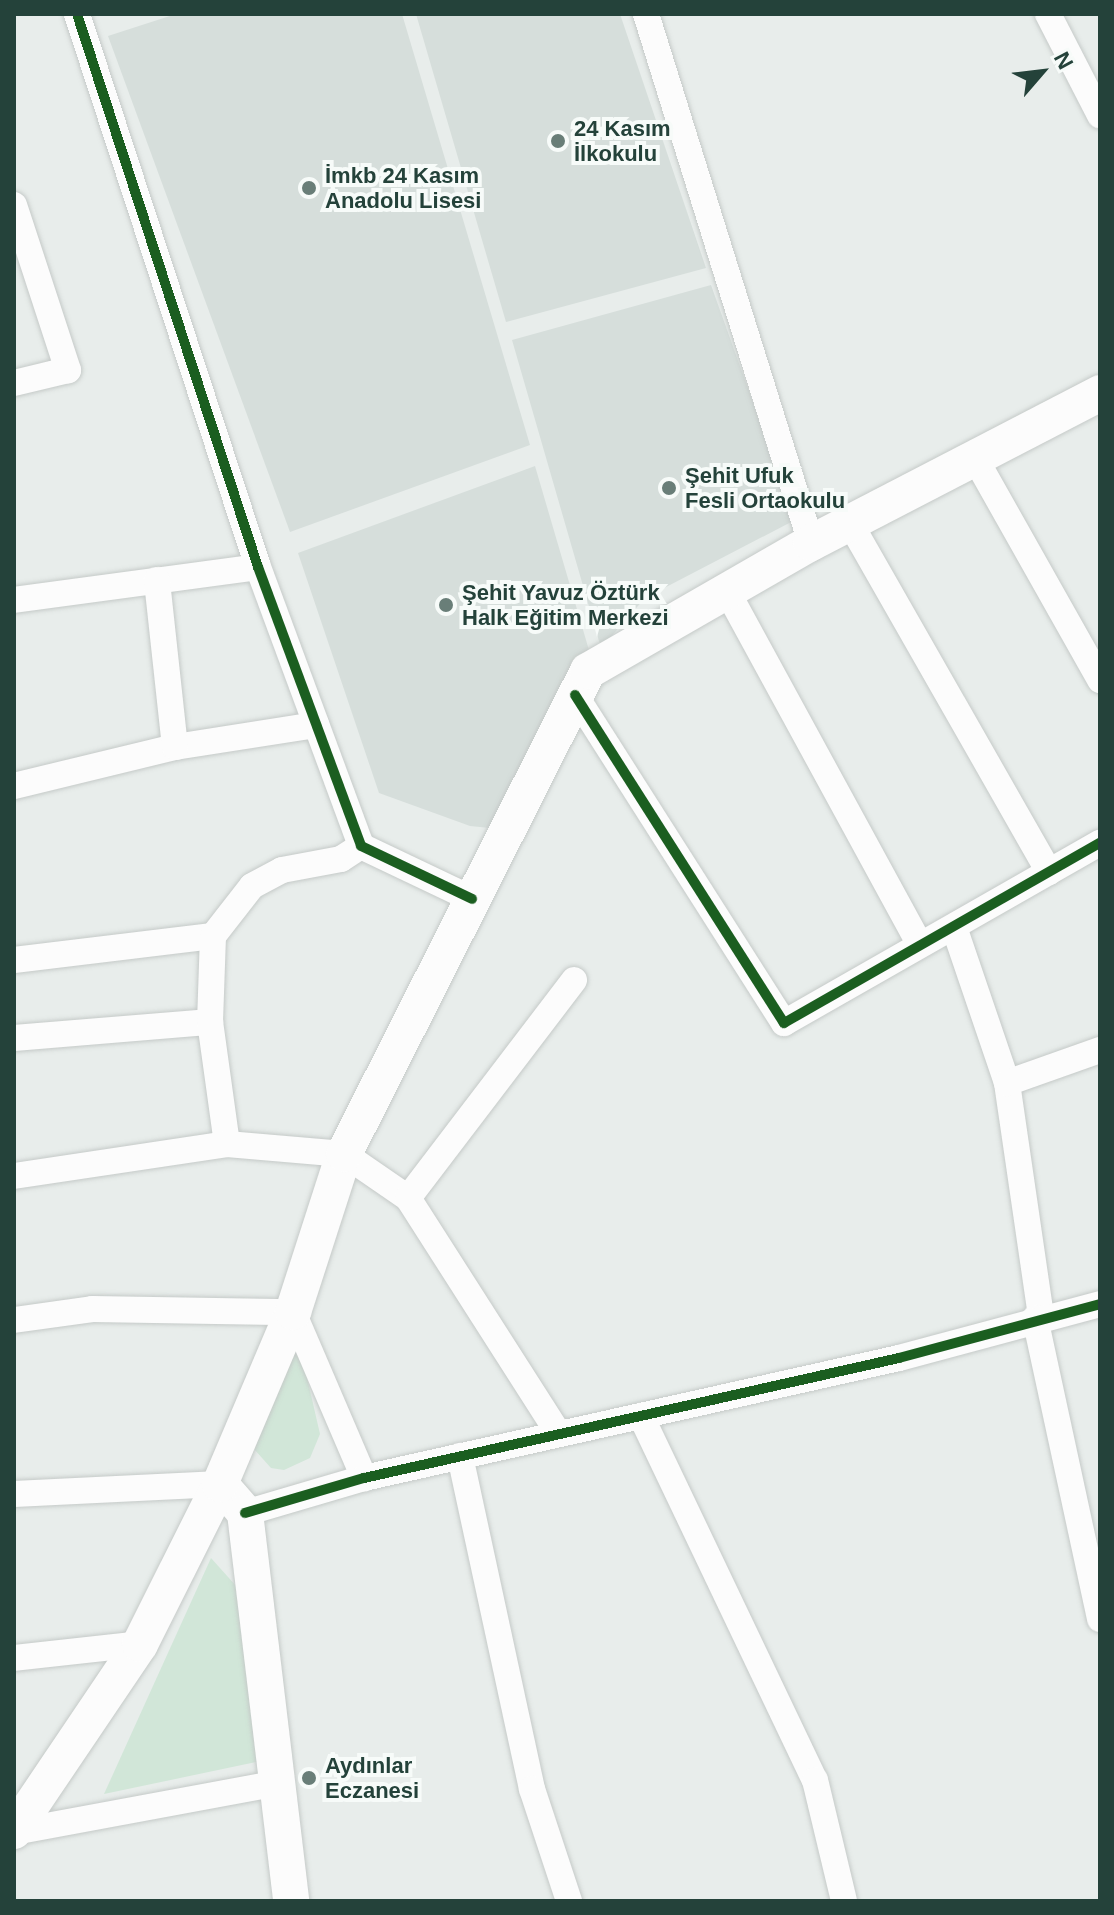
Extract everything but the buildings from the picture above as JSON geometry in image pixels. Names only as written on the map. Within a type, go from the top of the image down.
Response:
[{"type":"main road","points":[[14,1832],[140,1644],[220,1484],[293,1312],[344,1154],[588,671],[811,543],[1100,393]]},
{"type":"main road","points":[[220,1484],[245,1513],[291,1901]]},
{"type":"street","points":[[77,14],[258,567],[361,846],[472,899]]},
{"type":"street","points":[[646,14],[811,543]]},
{"type":"street","points":[[1048,14],[1100,115]]},
{"type":"street","points":[[14,205],[18,234],[68,370],[14,383]]},
{"type":"street","points":[[975,458],[1100,680]]},
{"type":"street","points":[[850,523],[1049,872]]},
{"type":"street","points":[[14,600],[258,567]]},
{"type":"street","points":[[157,580],[175,747]]},
{"type":"street","points":[[727,591],[920,945]]},
{"type":"street","points":[[575,695],[784,1023],[1100,843]]},
{"type":"street","points":[[14,786],[175,747],[316,725]]},
{"type":"street","points":[[227,1144],[210,1022],[213,936],[252,886],[282,870],[341,859],[361,846]]},
{"type":"street","points":[[954,927],[1007,1083],[1038,1317],[1100,1619]]},
{"type":"street","points":[[14,960],[213,936]]},
{"type":"street","points":[[408,1198],[574,980]]},
{"type":"street","points":[[14,1038],[210,1022]]},
{"type":"street","points":[[1007,1083],[1100,1050]]},
{"type":"street","points":[[14,1176],[227,1144],[344,1154],[408,1198],[559,1434]]},
{"type":"street","points":[[245,1513],[364,1478],[899,1358],[1038,1317],[1100,1304]]},
{"type":"street","points":[[14,1320],[92,1309],[293,1312],[364,1478]]},
{"type":"street","points":[[641,1416],[815,1780],[844,1901]]},
{"type":"street","points":[[460,1456],[532,1789],[569,1901]]},
{"type":"street","points":[[14,1494],[220,1484]]},
{"type":"street","points":[[14,1658],[140,1644]]},
{"type":"street","points":[[14,1832],[278,1783]]},
{"type":"shaded area","name":"İmkb 24 Kasım Anadolu Lisesi","points":[[176,14],[402,14],[530,445],[290,532],[108,36]]},
{"type":"shaded area","name":"24 Kasım İlkokulu","points":[[416,14],[620,14],[706,268],[506,322]]},
{"type":"shaded area","name":"Şehit Ufuk Fesli Ortaokulu","points":[[711,285],[795,520],[645,598],[601,648],[512,340]]},
{"type":"shaded area","name":"Şehit Yavuz Öztürk Halk Eğitim Merkezi","points":[[535,466],[591,657],[490,828],[470,826],[379,793],[298,553]]},
{"type":"green space","points":[[292,1354],[302,1356],[320,1434],[310,1458],[284,1470],[271,1468],[253,1448]]},
{"type":"green space","points":[[211,1558],[237,1587],[261,1761],[104,1794]]},
{"type":"cycle path","points":[[77,14],[258,567],[361,846],[472,899]]},
{"type":"cycle path","points":[[575,695],[784,1023],[1100,843]]},
{"type":"cycle path","points":[[245,1513],[364,1478],[899,1358],[1100,1304]]},
{"type":"place","name":"24 Kasım İlkokulu","points":[[558,141]]},
{"type":"place","name":"İmkb 24 Kasım Anadolu Lisesi","points":[[309,188]]},
{"type":"place","name":"Şehit Ufuk Fesli Ortaokulu","points":[[669,488]]},
{"type":"place","name":"Şehit Yavuz Öztürk Halk Eğitim Merkezi","points":[[446,605]]},
{"type":"place","name":"Aydınlar Eczanesi","points":[[309,1778]]}]
